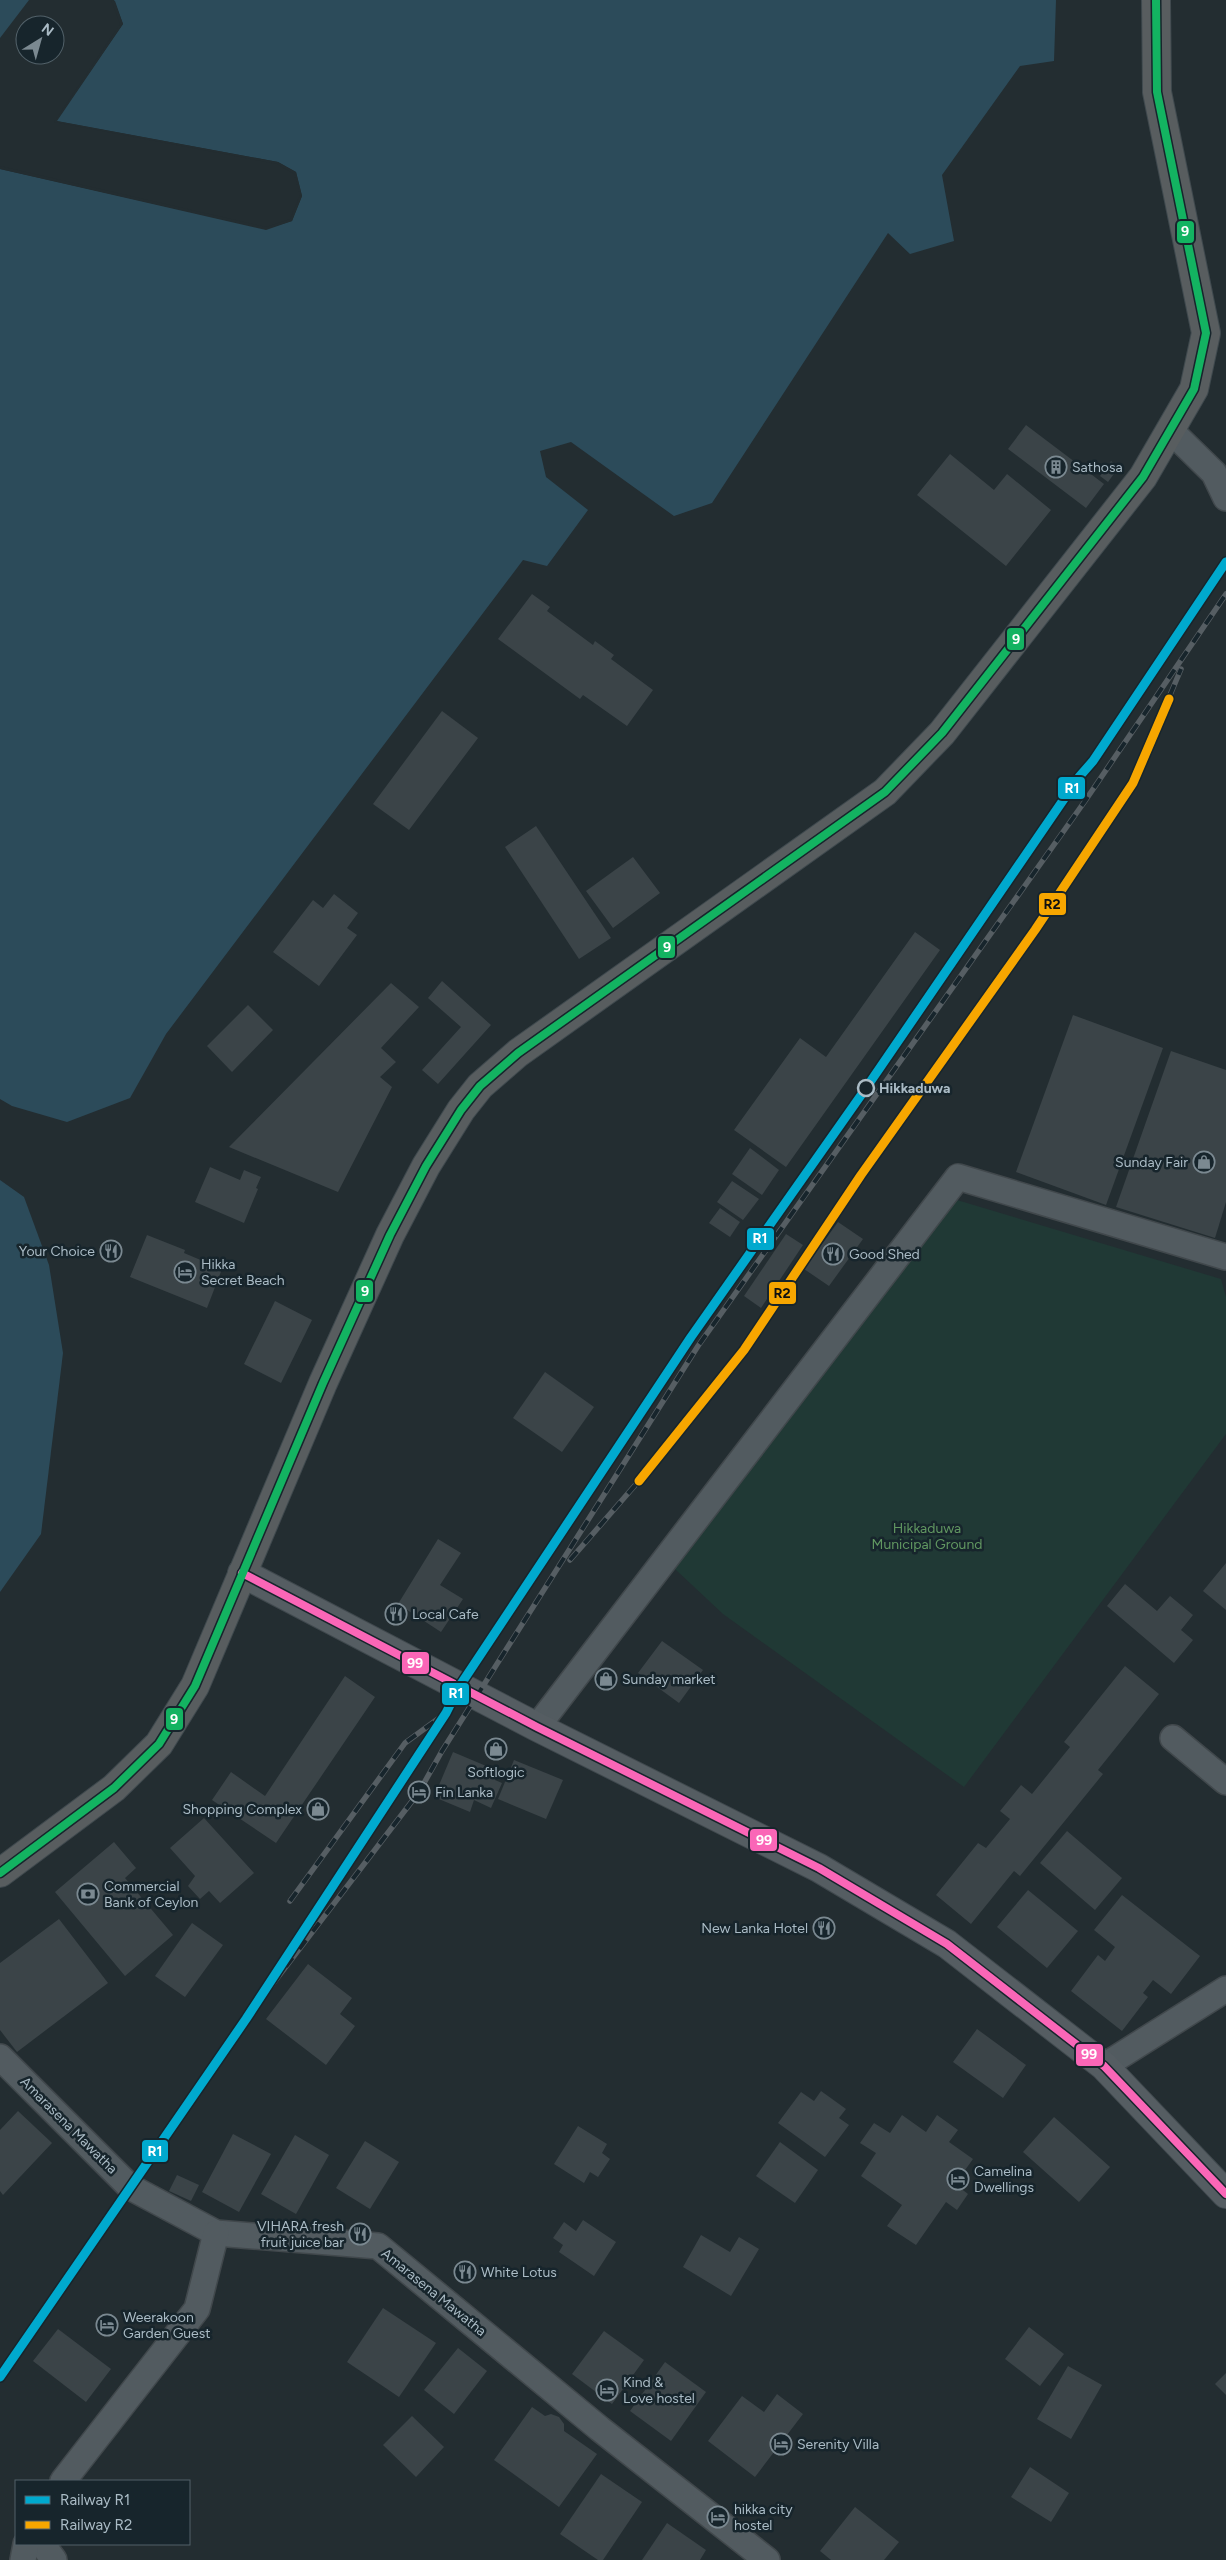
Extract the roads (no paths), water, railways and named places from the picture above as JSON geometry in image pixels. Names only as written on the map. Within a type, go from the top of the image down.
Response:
[{"type":"highway","points":[[0,1873],[114,1788],[159,1744],[195,1686],[323,1383],[390,1235],[426,1166],[461,1110],[480,1086],[518,1053],[885,792],[942,733],[1143,477],[1194,388],[1206,333],[1158,92],[1156,0]]},
{"type":"main road","points":[[242,1573],[537,1727],[819,1868],[938,1939],[1104,2066],[1226,2194]]},
{"type":"street","points":[[1170,430],[1214,473],[1226,498]]},
{"type":"street","points":[[537,1727],[958,1177],[1226,1257]]},
{"type":"street","points":[[1173,1738],[1226,1782]]},
{"type":"street","points":[[1104,2066],[1226,1989]]},
{"type":"street","name":"Amarasena Mawatha","points":[[0,2057],[130,2187],[216,2233],[378,2246],[600,2429],[767,2560]]},
{"type":"street","points":[[64,2480],[197,2308],[216,2233]]},
{"type":"street","points":[[23,2560],[26,2545]]},
{"type":"street","points":[[43,2545],[54,2560]]},
{"type":"water","points":[[0,0],[29,0],[18,15],[15,15],[15,18],[0,38]]},
{"type":"water","points":[[114,0],[1056,0],[1054,61],[1020,66],[942,175],[954,241],[910,254],[888,233],[712,503],[674,516],[571,442],[540,451],[546,477],[588,510],[547,566],[523,560],[166,1034],[130,1098],[67,1122],[12,1106],[0,1099],[0,169],[266,229],[292,221],[302,196],[296,172],[278,162],[56,121],[123,24]]},
{"type":"water","points":[[0,1180],[24,1197],[49,1265],[63,1353],[41,1534],[0,1592]]},
{"type":"railway","points":[[246,2019],[419,1792],[442,1751],[698,1346],[1085,801],[1226,594]]},
{"type":"railway","points":[[570,1560],[644,1475],[744,1350],[861,1175],[1035,930],[1133,783],[1181,669]]},
{"type":"railway","points":[[290,1901],[405,1743],[446,1713]]},
{"type":"rail line","name":"R1","points":[[0,2377],[246,2019],[446,1713],[459,1687],[691,1337],[864,1091],[1079,777],[1093,761],[1226,562]]},
{"type":"rail line","name":"R2","points":[[639,1481],[744,1350],[861,1175],[1035,930],[1133,783],[1169,699]]},
{"type":"place","name":"Sathosa","points":[[1056,467]]},
{"type":"place","name":"Hikkaduwa","points":[[866,1088]]},
{"type":"place","name":"Sunday Fair","points":[[1204,1162]]},
{"type":"place","name":"Your Choice","points":[[111,1251]]},
{"type":"place","name":"Good Shed","points":[[833,1254]]},
{"type":"place","name":"Hikka Secret Beach","points":[[185,1272]]},
{"type":"place","name":"Local Cafe","points":[[396,1614]]},
{"type":"place","name":"Sunday market","points":[[606,1679]]},
{"type":"place","name":"Softlogic","points":[[496,1749]]},
{"type":"place","name":"Fin Lanka","points":[[419,1792]]},
{"type":"place","name":"Shopping Complex","points":[[318,1809]]},
{"type":"place","name":"Commercial Bank of Ceylon","points":[[88,1894]]},
{"type":"place","name":"New Lanka Hotel","points":[[824,1928]]},
{"type":"place","name":"Camelina Dwellings","points":[[958,2179]]},
{"type":"place","name":"VIHARA fresh fruit juice bar","points":[[360,2234]]},
{"type":"place","name":"White Lotus","points":[[465,2272]]},
{"type":"place","name":"Weerakoon Garden Guest","points":[[107,2325]]},
{"type":"place","name":"Kind & Love hostel","points":[[607,2390]]},
{"type":"place","name":"Serenity Villa","points":[[781,2444]]},
{"type":"place","name":"hikka city hostel","points":[[718,2517]]},
{"type":"park label","name":"Hikkaduwa Municipal Ground","points":[[927,1536]]}]
